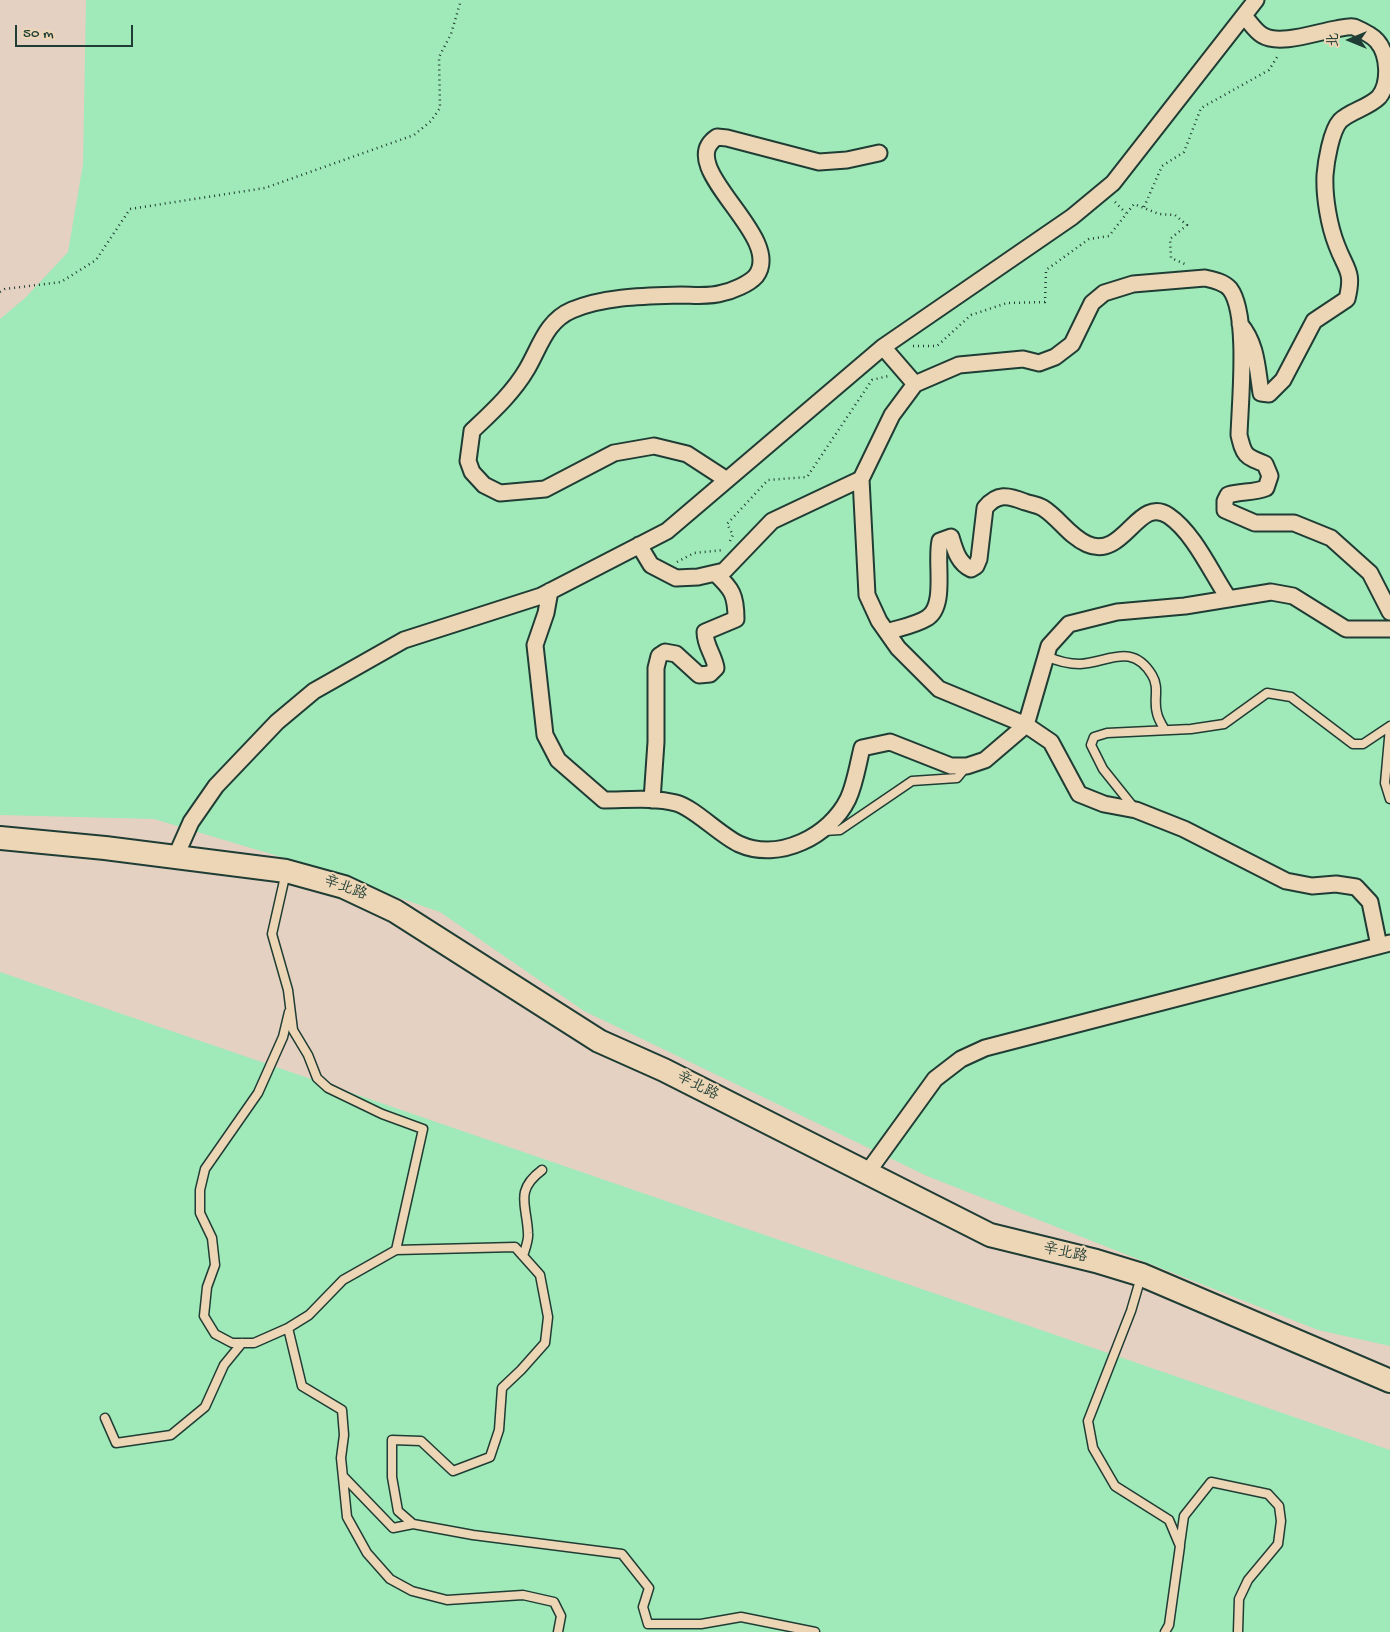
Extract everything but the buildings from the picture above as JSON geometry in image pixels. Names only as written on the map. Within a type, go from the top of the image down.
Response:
[{"type":"main road","name":"辛北路","points":[[0,838],[286,872],[344,887],[379,902],[599,1041],[664,1070],[990,1235],[1096,1261],[1142,1275],[1390,1381]]},
{"type":"street","points":[[175,858],[192,822],[216,786],[277,722],[314,691],[404,640],[550,591],[667,531],[883,347],[1072,217],[1114,182],[1256,0]]},
{"type":"street","points":[[1240,324],[1250,336],[1254,347],[1260,393],[1269,394],[1283,380],[1314,321],[1347,299],[1351,284],[1346,262],[1337,246],[1328,206],[1325,175],[1330,144],[1340,121],[1368,106],[1380,96],[1386,84],[1386,59],[1377,40],[1365,32],[1352,26],[1289,39],[1262,36],[1244,16]]},
{"type":"street","points":[[727,480],[687,454],[654,446],[614,453],[544,489],[500,492],[484,485],[472,472],[468,461],[472,431],[501,404],[527,369],[546,331],[570,311],[599,302],[655,295],[721,294],[756,276],[761,262],[759,245],[723,193],[709,165],[706,152],[710,141],[716,137],[727,138],[819,162],[847,160],[879,153]]},
{"type":"street","points":[[868,1174],[935,1079],[962,1060],[985,1048],[1384,944],[1370,902],[1356,887],[1336,884],[1312,886],[1286,881],[1184,829],[1136,810],[1104,804],[1079,794],[1051,742],[1026,725],[939,689],[898,648],[879,621],[867,595],[861,479],[892,415],[915,384],[959,365],[1023,359],[1039,363],[1055,358],[1072,344],[1092,303],[1104,293],[1133,284],[1206,278],[1217,280],[1228,287],[1236,300],[1240,324],[1239,435],[1243,452],[1247,457],[1265,464],[1270,476],[1266,488],[1254,493],[1242,491],[1228,495],[1225,501],[1225,510],[1254,523],[1294,523],[1332,538],[1370,573],[1390,612]]},
{"type":"street","points":[[883,347],[895,358],[915,384]]},
{"type":"street","points":[[639,545],[651,565],[676,578],[698,577],[724,571],[772,521],[861,479]]},
{"type":"street","points":[[887,632],[928,618],[934,611],[939,596],[937,552],[940,541],[945,537],[951,537],[957,556],[964,566],[971,569],[976,566],[979,559],[985,508],[998,496],[1009,496],[1043,508],[1074,536],[1089,546],[1105,546],[1117,542],[1137,520],[1147,514],[1158,513],[1168,515],[1198,546],[1229,599]]},
{"type":"street","points":[[652,800],[656,742],[656,668],[659,656],[665,652],[676,654],[699,675],[710,674],[716,668],[715,660],[705,642],[705,632],[736,619],[736,608],[730,587],[715,573]]},
{"type":"street","points":[[550,591],[546,613],[535,645],[545,735],[558,760],[604,800],[652,800],[678,803],[738,844],[753,849],[784,848],[814,837],[832,823],[848,798],[862,748],[890,742],[951,766],[967,766],[985,760],[1026,725],[1049,646],[1069,624],[1117,612],[1185,606],[1271,592],[1293,596],[1346,629],[1390,629]]},
{"type":"lane","points":[[1046,656],[1061,662],[1081,664],[1121,655],[1133,658],[1144,664],[1154,677],[1157,689],[1157,714],[1165,730]]},
{"type":"lane","points":[[1136,810],[1102,769],[1091,745],[1094,737],[1108,733],[1191,729],[1224,724],[1267,693],[1291,697],[1353,744],[1363,744],[1390,726]]},
{"type":"lane","points":[[1390,726],[1385,783],[1390,799]]},
{"type":"lane","points":[[822,831],[840,830],[912,780],[957,778],[967,766]]},
{"type":"lane","points":[[286,872],[272,934],[288,990],[293,1030],[308,1055],[317,1078],[335,1092],[382,1114],[423,1129],[396,1250]]},
{"type":"lane","points":[[290,1008],[283,1037],[258,1093],[205,1170],[200,1190],[200,1213],[212,1238],[215,1265],[207,1286],[204,1316],[215,1334],[232,1343],[254,1343],[288,1328],[309,1315],[343,1280],[396,1250],[515,1247],[540,1275],[548,1317],[545,1343],[502,1388],[499,1430],[490,1457],[453,1471],[421,1441],[392,1440],[392,1477],[398,1511],[413,1524]]},
{"type":"lane","points":[[523,1256],[529,1235],[525,1212],[525,1192],[529,1180],[542,1170]]},
{"type":"lane","points":[[1142,1275],[1131,1311],[1088,1421],[1093,1448],[1114,1486],[1169,1520],[1180,1546]]},
{"type":"lane","points":[[288,1328],[302,1386],[342,1410],[344,1435],[341,1458],[347,1517],[366,1553],[390,1579],[412,1592],[447,1600],[523,1595],[554,1602],[561,1616],[558,1632]]},
{"type":"lane","points":[[105,1418],[116,1443],[172,1435],[205,1406],[224,1365],[242,1343]]},
{"type":"lane","points":[[343,1476],[393,1528],[413,1524],[473,1535],[622,1554],[650,1588],[644,1607],[648,1624],[701,1624],[741,1616],[815,1632]]},
{"type":"lane","points":[[1165,1632],[1169,1624],[1184,1516],[1211,1482],[1268,1494],[1279,1506],[1281,1521],[1278,1544],[1248,1580],[1239,1599],[1238,1632]]},
{"type":"path","points":[[0,292],[6,288],[61,282],[96,260],[130,209],[265,188],[414,135],[431,121],[440,108],[438,58],[451,34],[462,0]]},
{"type":"path","points":[[1144,207],[1162,166],[1184,152],[1201,108],[1269,70],[1289,39]]},
{"type":"path","points":[[895,358],[910,346],[936,346],[971,315],[1007,303],[1045,302],[1046,270],[1089,239],[1109,236],[1134,204],[1159,214],[1175,215],[1187,225],[1170,239],[1171,258],[1191,266],[1206,278]]},
{"type":"path","points":[[660,571],[694,553],[724,550],[733,535],[727,524],[768,480],[807,476],[872,380],[905,371]]},
{"type":"green space","points":[[86,0],[1390,0],[1390,1346],[1318,1330],[927,1176],[584,1011],[440,912],[281,857],[154,819],[0,815],[0,319],[25,298],[68,252],[83,164]]},
{"type":"green space","points":[[0,972],[1390,1450],[1390,1632],[0,1632]]}]
